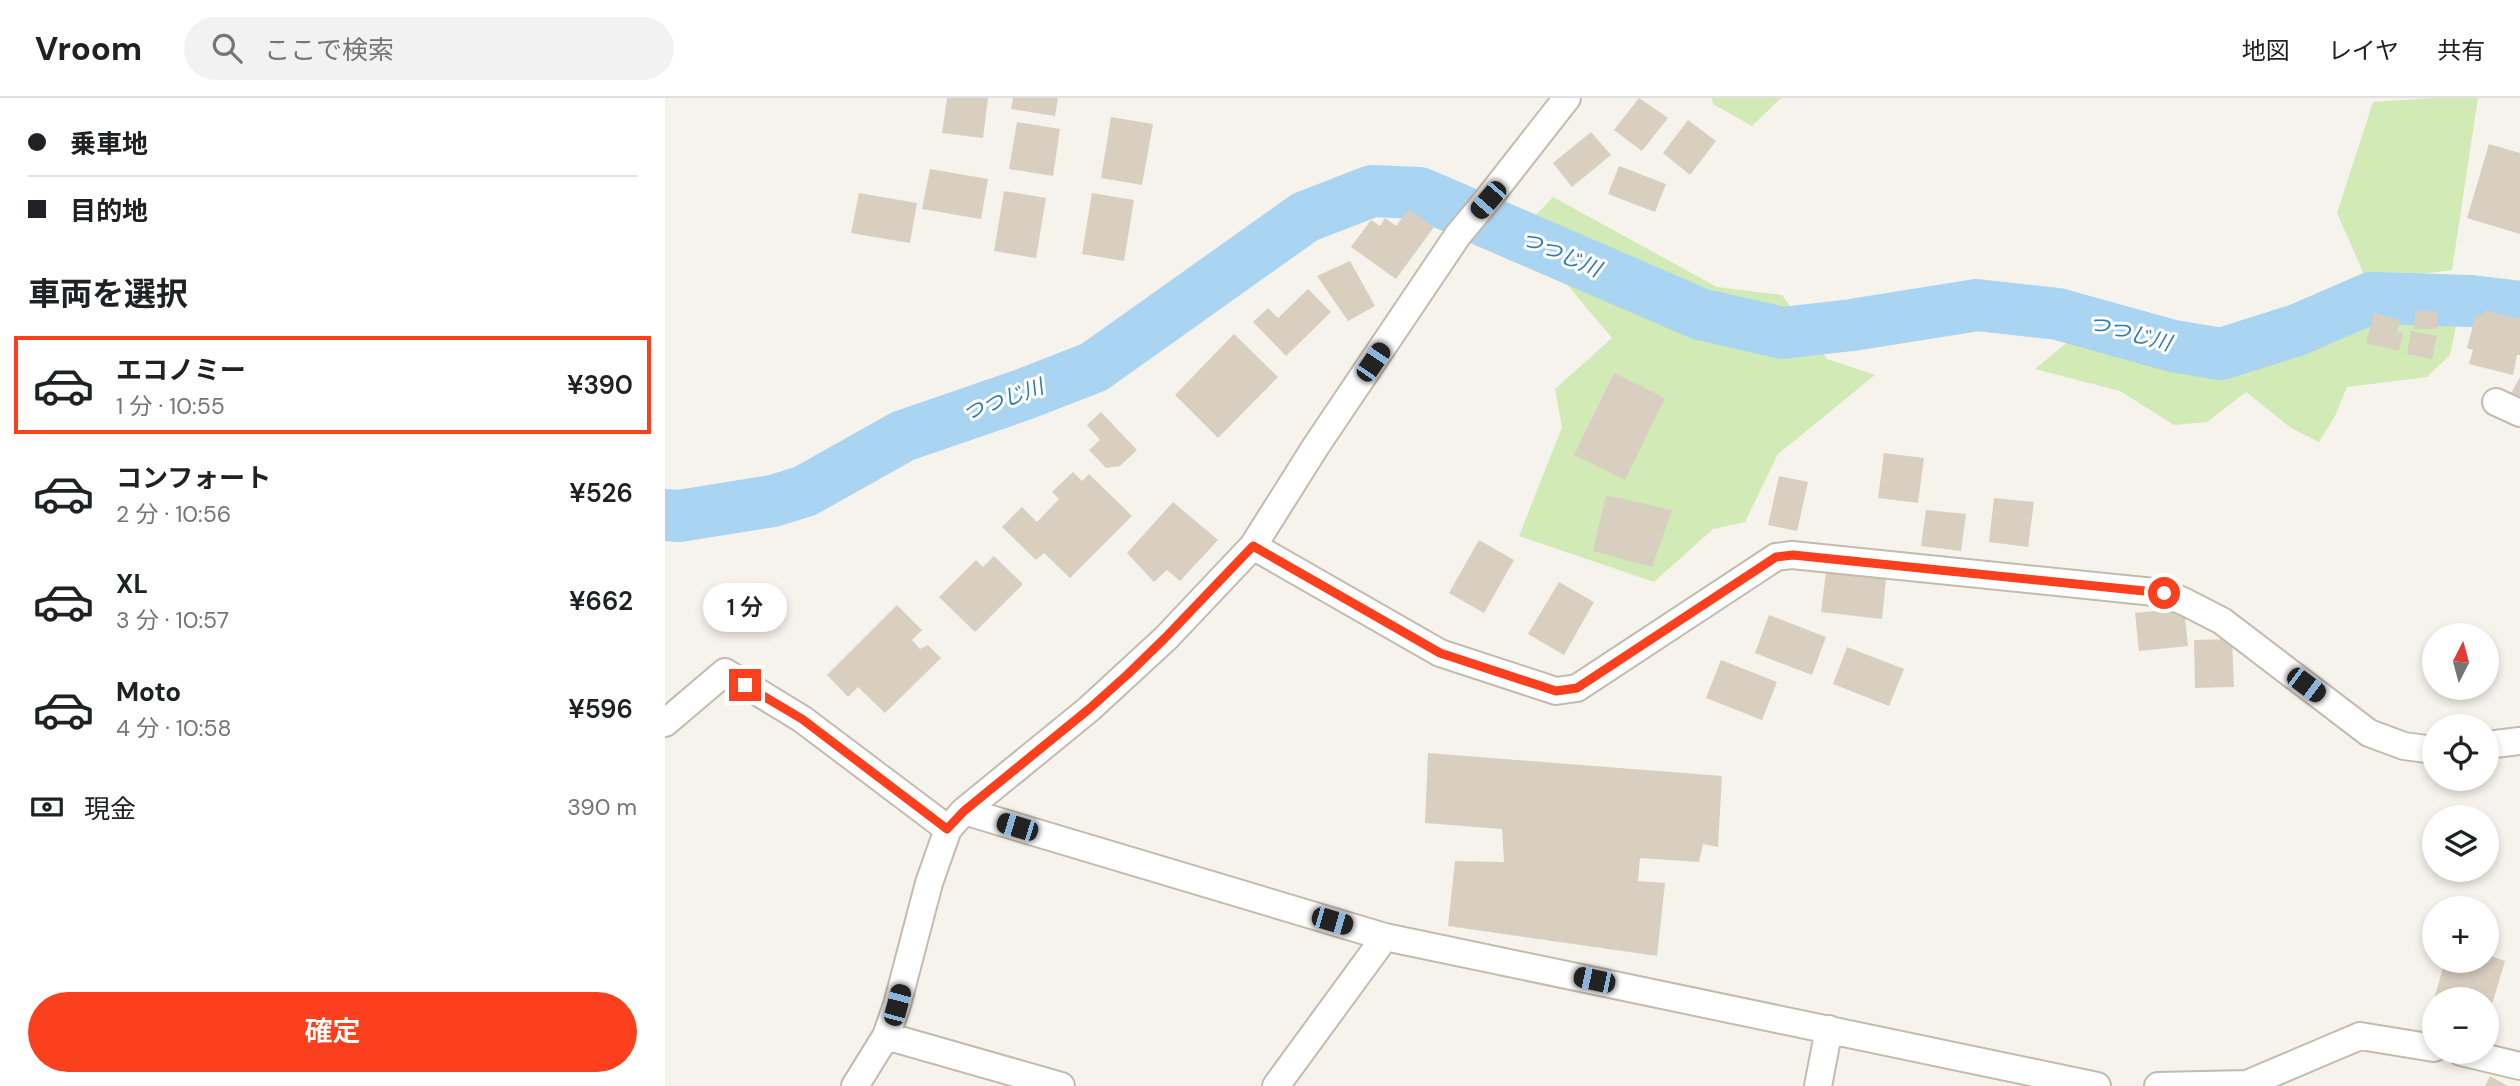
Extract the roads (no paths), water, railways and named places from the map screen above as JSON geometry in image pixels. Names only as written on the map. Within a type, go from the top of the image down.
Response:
[{"type":"street","points":[[855,1086],[886,1036],[897,1005],[929,883],[956,820],[1128,674],[1253,546],[1316,446],[1458,234],[1488,200],[1567,98]]},
{"type":"street","points":[[2496,402],[2520,413]]},
{"type":"street","points":[[1253,546],[1440,653],[1556,691],[1577,688],[1776,557],[1793,555],[2164,593],[2222,621],[2369,733],[2404,746],[2422,748]]},
{"type":"street","points":[[665,723],[725,672],[956,820],[1385,937],[2097,1086]]},
{"type":"street","points":[[2499,744],[2520,741]]},
{"type":"street","points":[[1276,1086],[1385,937]]},
{"type":"street","points":[[1818,1086],[1829,1029]]},
{"type":"street","points":[[886,1036],[1061,1086]]},
{"type":"street","points":[[2158,1086],[2247,1084],[2360,1036],[2422,1046]]},
{"type":"street","points":[[2499,1061],[2520,1066]]},
{"type":"waterway","name":"つつじ川","points":[[665,515],[679,516],[773,501],[805,491],[903,436],[1094,367],[1305,217],[1372,191],[1420,193],[1700,314],[1782,333],[1977,305],[2058,314],[2173,346],[2221,354],[2297,330],[2371,298],[2471,301],[2520,307]]}]
